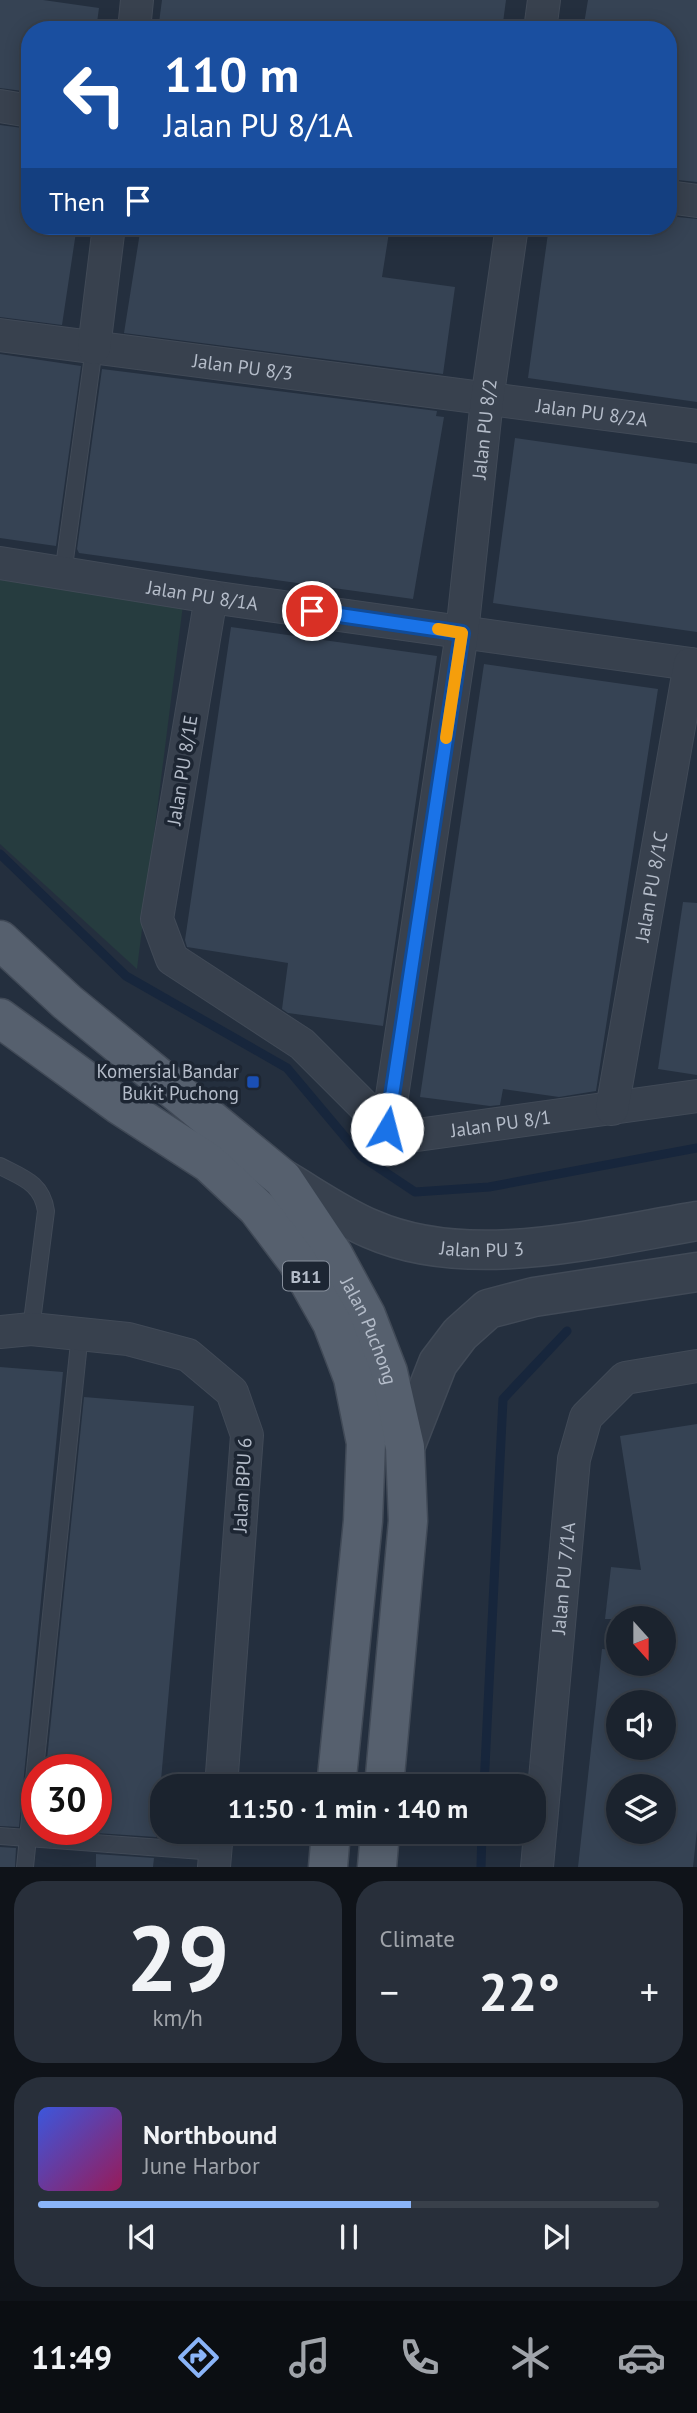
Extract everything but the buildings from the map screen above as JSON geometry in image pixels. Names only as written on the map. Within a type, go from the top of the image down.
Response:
[{"type":"main road","name":"Jalan Puchong","points":[[0,940],[67,1002],[283,1179],[333,1254],[366,1315],[388,1371],[405,1447],[408,1521],[385,1774]]},
{"type":"main road","name":"Jalan Puchong","points":[[0,1018],[118,1104],[209,1163],[257,1209],[297,1261],[332,1322],[353,1378],[366,1444],[363,1521],[337,1774]]},
{"type":"main road","points":[[328,1867],[330,1844]]},
{"type":"main road","points":[[377,1867],[379,1844]]},
{"type":"street","points":[[135,21],[137,0]]},
{"type":"street","points":[[541,21],[544,0]]},
{"type":"street","points":[[0,106],[21,110]]},
{"type":"street","points":[[677,198],[697,201]]},
{"type":"street","points":[[94,348],[108,235]]},
{"type":"street","name":"Jalan PU 8/2","points":[[387,1129],[462,633],[487,400],[511,235]]},
{"type":"street","name":"Jalan PU 8/3","points":[[0,335],[487,400]]},
{"type":"street","name":"Jalan PU 8/2A","points":[[487,400],[697,426]]},
{"type":"street","name":"Jalan PU 8/1A","points":[[0,563],[211,597],[694,664]]},
{"type":"street","name":"Jalan PU 8/1E","points":[[211,597],[158,919],[164,944],[172,959],[302,1044],[387,1129]]},
{"type":"street","name":"Jalan PU 8/1C","points":[[612,1109],[694,664]]},
{"type":"street","name":"Jalan PU 8/1","points":[[387,1129],[417,1136],[697,1096]]},
{"type":"street","name":"Jalan PU 3","points":[[283,1179],[372,1230],[424,1245],[470,1249],[534,1248],[697,1221]]},
{"type":"street","points":[[405,1447],[438,1363],[460,1334],[488,1310],[534,1297],[697,1272]]},
{"type":"street","name":"Jalan BPU 6","points":[[15,1330],[80,1333],[128,1339],[188,1355],[232,1392],[247,1435],[222,1774]]},
{"type":"street","name":"Jalan PU 7/1A","points":[[537,1867],[574,1459],[586,1417],[625,1378],[697,1366]]},
{"type":"lane","points":[[63,574],[94,348]]},
{"type":"lane","points":[[0,1166],[32,1183],[44,1195],[46,1211],[15,1330]]},
{"type":"lane","points":[[36,1754],[80,1333]]},
{"type":"lane","points":[[0,1836],[21,1837]]},
{"type":"lane","points":[[112,1843],[216,1851]]},
{"type":"lane","points":[[25,1867],[26,1845]]},
{"type":"green space","points":[[0,580],[183,605],[137,969],[0,844]]},
{"type":"waterway","points":[[0,854],[126,976],[287,1068],[361,1156],[415,1192],[489,1187],[697,1148]]},
{"type":"waterway","points":[[485,1774],[503,1399],[567,1331]]},
{"type":"waterway","points":[[481,1867],[482,1844]]},
{"type":"slow traffic","points":[[438,629],[462,633],[446,738]]},
{"type":"place","name":"Komersial Bandar Bukit Puchong","points":[[253,1082]]},
{"type":"route","points":[[312,611],[462,633],[387,1129]]}]
